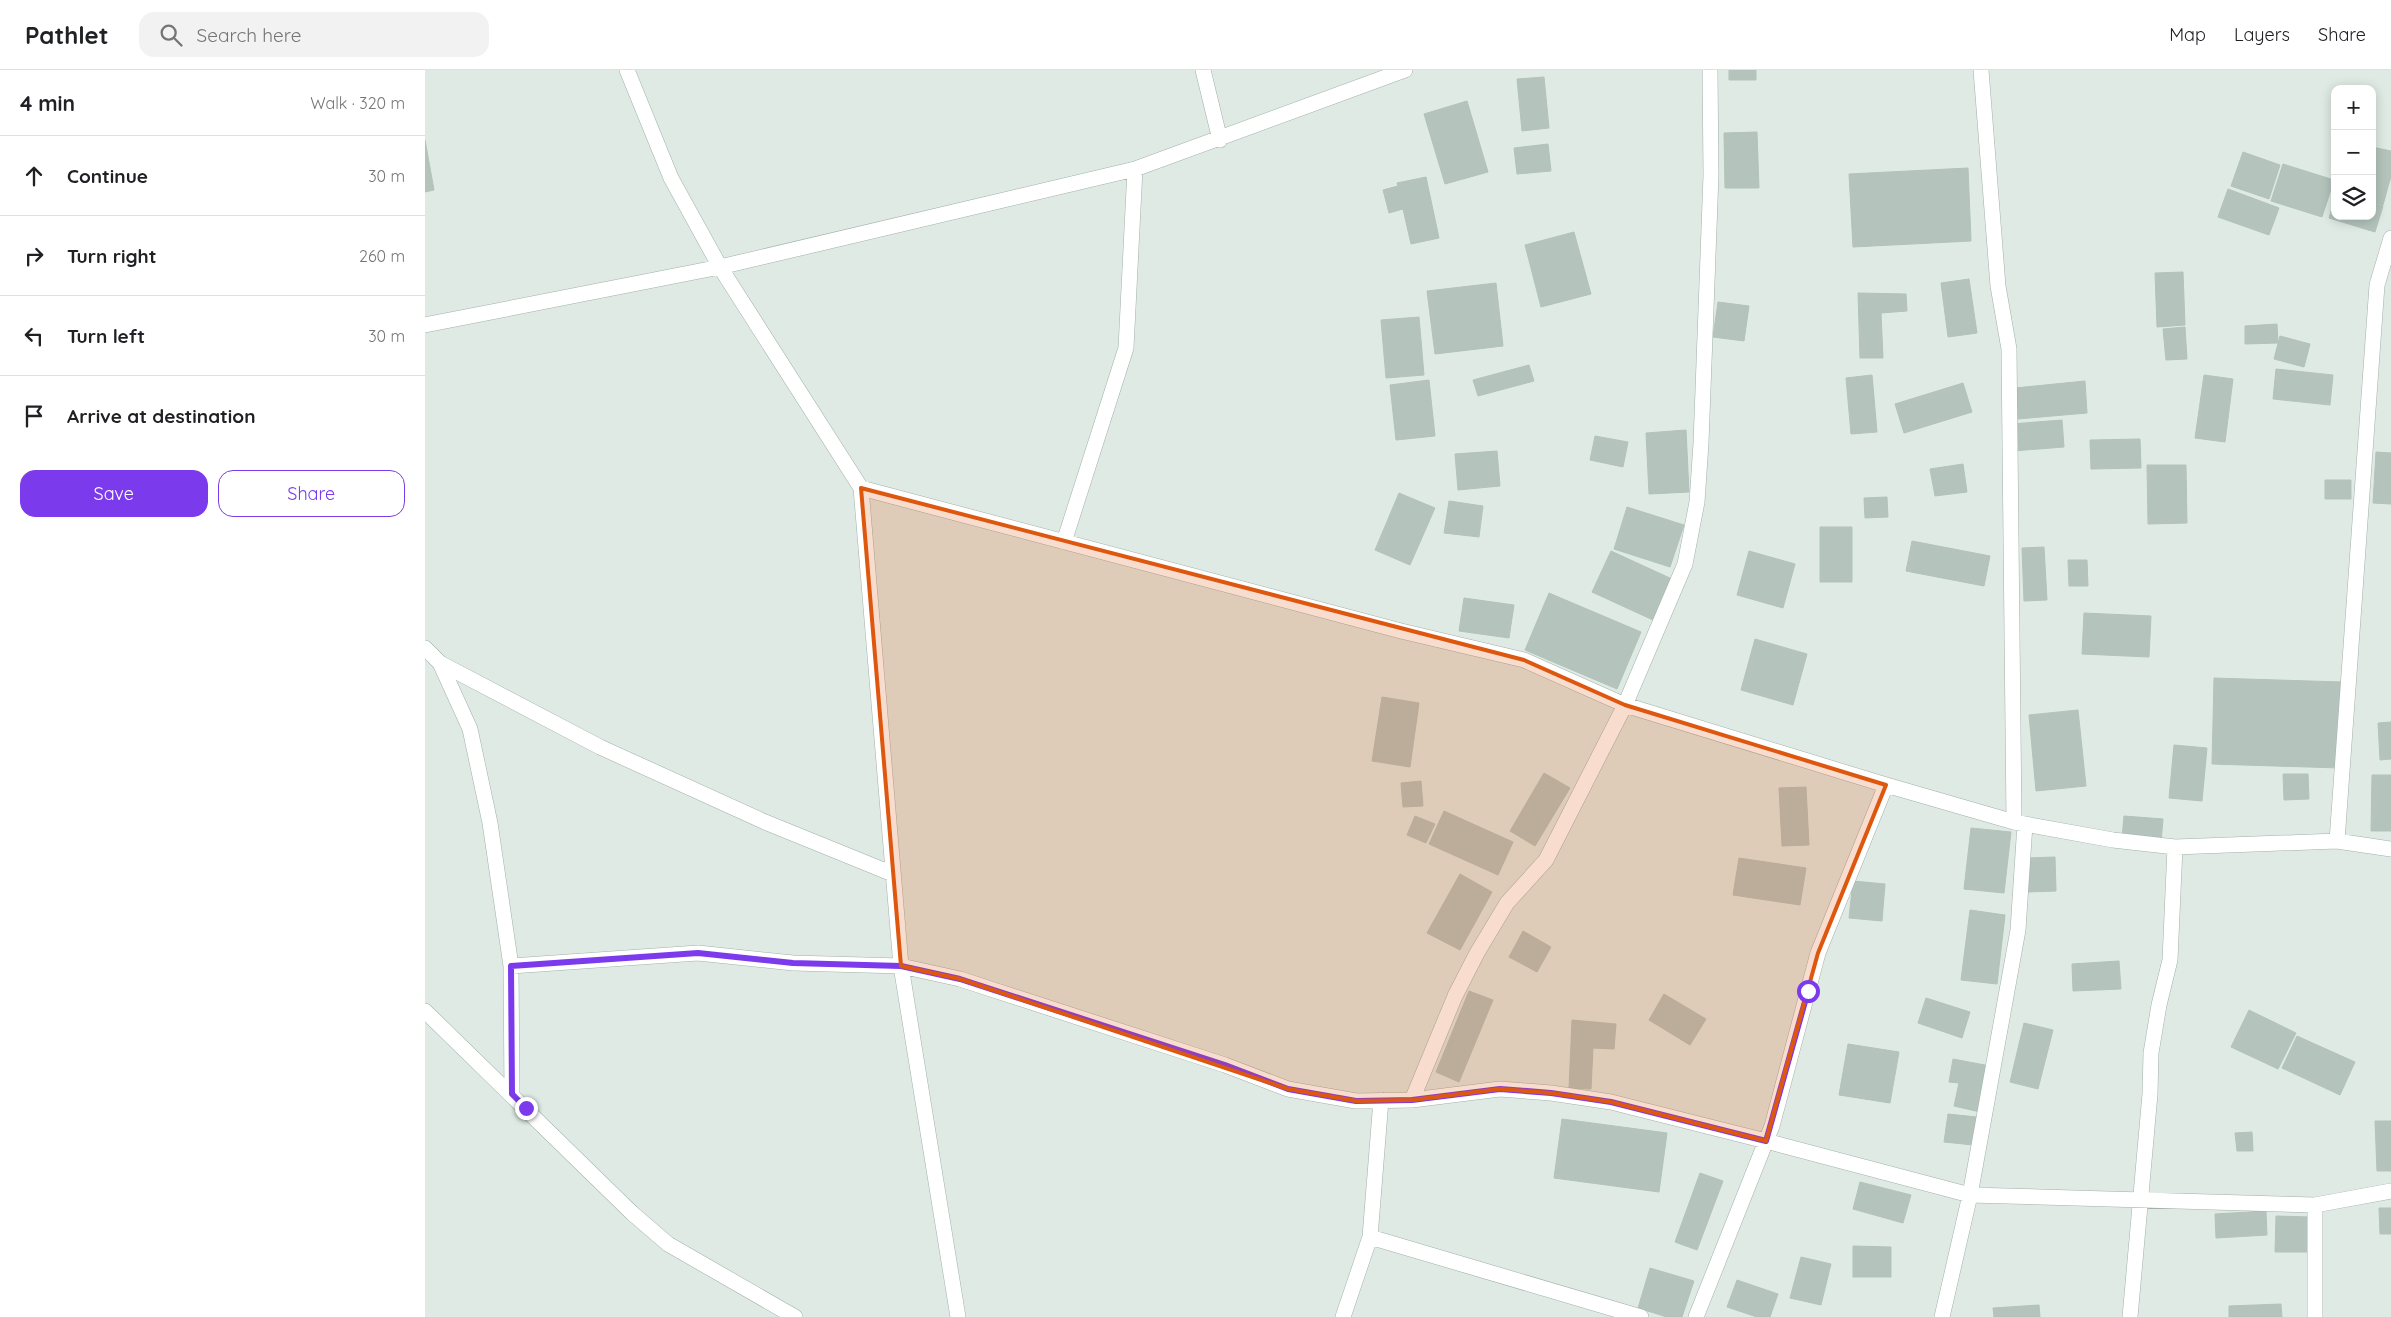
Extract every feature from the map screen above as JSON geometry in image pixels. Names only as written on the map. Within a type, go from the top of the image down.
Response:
[{"type":"street","points":[[1203,70],[1220,140]]},
{"type":"street","points":[[425,325],[720,267],[1135,169],[1220,140],[1405,70]]},
{"type":"street","points":[[1412,1100],[1455,996],[1477,953],[1507,903],[1546,860],[1625,704],[1685,564],[1697,502],[1701,443],[1711,185],[1710,70]]},
{"type":"street","points":[[1942,1317],[1970,1195],[2019,930],[2019,823],[2009,349],[1999,286],[1981,70]]},
{"type":"street","points":[[626,71],[671,178],[720,267],[861,488],[901,966],[958,1317]]},
{"type":"street","points":[[1064,542],[1127,348],[1135,169]]},
{"type":"street","points":[[2337,841],[2377,285],[2391,238]]},
{"type":"street","points":[[861,488],[1401,631],[1524,660],[1625,704],[1886,785],[2019,823],[2113,840],[2175,847],[2337,841],[2391,849]]},
{"type":"street","points":[[425,648],[440,664],[470,729],[490,823],[511,966],[512,1094]]},
{"type":"street","points":[[440,664],[600,747],[765,822],[893,874]]},
{"type":"street","points":[[1696,1317],[1766,1141],[1818,953],[1886,785]]},
{"type":"street","points":[[2130,1317],[2150,1094],[2151,1053],[2159,1005],[2170,960],[2175,847]]},
{"type":"street","points":[[511,966],[698,953],[793,963],[901,966],[960,979],[1225,1065],[1288,1089],[1356,1101],[1412,1100],[1500,1089],[1551,1093],[1611,1102],[1970,1195],[2315,1204],[2391,1191]]},
{"type":"street","points":[[425,1011],[632,1213],[668,1244],[795,1317]]},
{"type":"street","points":[[1343,1317],[1370,1237],[1381,1100]]},
{"type":"street","points":[[2315,1204],[2315,1317]]},
{"type":"street","points":[[1370,1237],[1641,1317]]},
{"type":"highlighted area","points":[[861,488],[1524,660],[1625,705],[1886,785],[1818,953],[1766,1141],[1611,1102],[1551,1093],[1500,1089],[1412,1100],[1356,1101],[1288,1089],[960,979],[901,966]]},
{"type":"building","points":[[1729,70],[1756,70],[1756,80],[1729,80]]},
{"type":"building","points":[[1544,77],[1549,128],[1522,131],[1517,79]]},
{"type":"building","points":[[1467,101],[1488,172],[1445,184],[1424,114]]},
{"type":"building","points":[[1757,132],[1759,188],[1725,188],[1724,133]]},
{"type":"building","points":[[425,140],[434,190],[425,192]]},
{"type":"building","points":[[1548,144],[1551,171],[1517,174],[1514,148]]},
{"type":"building","points":[[2376,148],[2391,151],[2391,176],[2383,205],[2376,203]]},
{"type":"building","points":[[2243,152],[2280,165],[2269,199],[2231,186]]},
{"type":"building","points":[[2283,164],[2331,179],[2331,189],[2322,217],[2271,201]]},
{"type":"building","points":[[1968,168],[1971,241],[1853,247],[1849,174]]},
{"type":"building","points":[[1426,177],[1439,238],[1411,244],[1403,209],[1389,213],[1383,190],[1398,186],[1397,183]]},
{"type":"building","points":[[2228,189],[2279,208],[2269,235],[2218,217]]},
{"type":"building","points":[[2376,204],[2383,206],[2375,232],[2336,220],[2376,220]]},
{"type":"building","points":[[1574,232],[1591,294],[1541,307],[1525,245]]},
{"type":"building","points":[[2183,272],[2185,325],[2157,327],[2155,273]]},
{"type":"building","points":[[1969,279],[1977,333],[1948,337],[1941,283]]},
{"type":"building","points":[[1496,283],[1503,346],[1435,354],[1427,291]]},
{"type":"building","points":[[1858,293],[1906,294],[1907,311],[1881,313],[1883,358],[1860,358]]},
{"type":"building","points":[[1718,302],[1749,306],[1744,341],[1713,337]]},
{"type":"building","points":[[1419,317],[1424,375],[1386,378],[1381,320]]},
{"type":"building","points":[[2277,324],[2278,343],[2245,344],[2245,326]]},
{"type":"building","points":[[2185,327],[2187,359],[2166,360],[2163,329]]},
{"type":"building","points":[[2280,336],[2310,344],[2304,367],[2274,359]]},
{"type":"building","points":[[1529,365],[1534,381],[1478,396],[1473,380]]},
{"type":"building","points":[[2276,369],[2333,375],[2330,405],[2273,399]]},
{"type":"building","points":[[1872,375],[1877,432],[1851,434],[1846,378]]},
{"type":"building","points":[[2204,375],[2233,379],[2225,442],[2195,438]]},
{"type":"building","points":[[1429,380],[1435,436],[1396,440],[1390,385]]},
{"type":"building","points":[[2085,381],[2087,413],[2018,419],[2015,388]]},
{"type":"building","points":[[1963,383],[1972,412],[1904,433],[1895,404]]},
{"type":"building","points":[[2062,420],[2064,447],[2013,451],[2011,424]]},
{"type":"building","points":[[1686,430],[1689,492],[1649,494],[1646,433]]},
{"type":"building","points":[[1595,436],[1628,442],[1623,467],[1590,460]]},
{"type":"building","points":[[2140,439],[2141,468],[2091,469],[2090,440]]},
{"type":"building","points":[[1497,451],[1500,486],[1458,490],[1455,454]]},
{"type":"building","points":[[2376,452],[2391,453],[2391,504],[2373,503]]},
{"type":"building","points":[[1963,464],[1967,492],[1935,496],[1930,469]]},
{"type":"building","points":[[2147,465],[2186,465],[2187,523],[2148,524]]},
{"type":"building","points":[[2325,480],[2351,480],[2351,499],[2325,499]]},
{"type":"building","points":[[1399,493],[1435,508],[1410,565],[1375,550]]},
{"type":"building","points":[[1887,497],[1888,517],[1865,518],[1864,498]]},
{"type":"building","points":[[1449,501],[1483,506],[1479,537],[1444,533]]},
{"type":"building","points":[[1627,507],[1684,525],[1670,567],[1614,549]]},
{"type":"building","points":[[1820,527],[1852,527],[1852,582],[1820,582]]},
{"type":"building","points":[[1912,541],[1990,556],[1984,586],[1906,571]]},
{"type":"building","points":[[2044,547],[2047,600],[2024,601],[2022,548]]},
{"type":"building","points":[[1611,551],[1672,579],[1653,620],[1592,592]]},
{"type":"building","points":[[1749,551],[1795,564],[1783,608],[1737,595]]},
{"type":"building","points":[[2068,560],[2087,560],[2088,586],[2069,586]]},
{"type":"building","points":[[1549,593],[1641,632],[1617,689],[1525,650]]},
{"type":"building","points":[[1464,598],[1514,605],[1509,638],[1459,631]]},
{"type":"building","points":[[2084,613],[2151,616],[2149,657],[2082,654]]},
{"type":"building","points":[[1755,639],[1807,654],[1793,705],[1741,690]]},
{"type":"building","points":[[2214,678],[2342,682],[2340,768],[2212,764]]},
{"type":"building","points":[[1382,697],[1419,703],[1410,767],[1372,761]]},
{"type":"building","points":[[2078,710],[2086,786],[2036,791],[2029,715]]},
{"type":"building","points":[[2391,722],[2391,759],[2380,760],[2378,723]]},
{"type":"building","points":[[2174,745],[2207,748],[2202,801],[2169,798]]},
{"type":"building","points":[[1544,773],[1570,788],[1535,846],[1510,831]]},
{"type":"building","points":[[2283,774],[2308,774],[2309,799],[2284,800]]},
{"type":"building","points":[[2372,775],[2391,775],[2391,831],[2371,831]]},
{"type":"building","points":[[1421,781],[1423,806],[1403,807],[1401,783]]},
{"type":"building","points":[[1806,787],[1809,845],[1782,846],[1779,788]]},
{"type":"building","points":[[1444,811],[1513,842],[1498,875],[1429,844]]},
{"type":"building","points":[[1415,816],[1435,824],[1426,843],[1407,835]]},
{"type":"building","points":[[2124,816],[2163,819],[2161,842],[2122,838]]},
{"type":"building","points":[[1971,828],[2011,832],[2004,893],[1964,889]]},
{"type":"building","points":[[2055,857],[2056,891],[2028,892],[2026,858]]},
{"type":"building","points":[[1739,858],[1806,868],[1800,905],[1733,895]]},
{"type":"building","points":[[1460,874],[1492,892],[1460,950],[1427,933]]},
{"type":"building","points":[[1853,881],[1885,884],[1882,921],[1849,918]]},
{"type":"building","points":[[1970,910],[2005,915],[1997,984],[1961,980]]},
{"type":"building","points":[[1523,931],[1551,947],[1537,972],[1509,957]]},
{"type":"building","points":[[2119,961],[2121,989],[2073,991],[2072,964]]},
{"type":"building","points":[[1469,991],[1493,1000],[1459,1082],[1436,1072]]},
{"type":"building","points":[[1664,994],[1706,1019],[1690,1045],[1649,1020]]},
{"type":"building","points":[[1926,998],[1970,1012],[1962,1038],[1918,1023]]},
{"type":"building","points":[[2249,1010],[2296,1033],[2278,1069],[2231,1047]]},
{"type":"building","points":[[1572,1020],[1616,1024],[1614,1049],[1593,1048],[1591,1089],[1569,1088]]},
{"type":"building","points":[[2024,1023],[2053,1030],[2038,1089],[2010,1082]]},
{"type":"building","points":[[2297,1036],[2355,1062],[2340,1095],[2282,1068]]},
{"type":"building","points":[[1848,1044],[1899,1052],[1890,1103],[1839,1095]]},
{"type":"building","points":[[1953,1059],[1990,1066],[1980,1112],[1954,1106],[1959,1083],[1949,1082]]},
{"type":"building","points":[[1948,1114],[1977,1117],[1973,1145],[1944,1142]]},
{"type":"building","points":[[1562,1119],[1667,1133],[1659,1192],[1554,1178]]},
{"type":"building","points":[[2375,1121],[2391,1121],[2391,1171],[2377,1171]]},
{"type":"building","points":[[2252,1132],[2253,1151],[2237,1151],[2235,1133]]},
{"type":"building","points":[[1700,1173],[1723,1181],[1697,1250],[1675,1242]]},
{"type":"building","points":[[1860,1182],[1911,1195],[1903,1223],[1853,1209]]},
{"type":"building","points":[[2379,1208],[2391,1208],[2391,1234],[2380,1234]]},
{"type":"building","points":[[2266,1211],[2267,1235],[2216,1238],[2215,1214]]},
{"type":"building","points":[[2276,1216],[2310,1217],[2310,1252],[2275,1252]]},
{"type":"building","points":[[1853,1246],[1891,1247],[1891,1277],[1853,1277]]},
{"type":"building","points":[[1801,1257],[1831,1264],[1821,1305],[1790,1298]]},
{"type":"building","points":[[1650,1268],[1694,1281],[1682,1317],[1667,1317],[1638,1308]]},
{"type":"building","points":[[1737,1280],[1778,1294],[1770,1317],[1757,1317],[1727,1307]]},
{"type":"building","points":[[2281,1304],[2282,1317],[2229,1317],[2229,1306]]},
{"type":"building","points":[[2039,1305],[2040,1317],[1994,1317],[1993,1308]]},
{"type":"route","points":[[526,1108],[512,1094],[511,966],[698,953],[793,963],[901,966],[960,979],[1225,1065],[1288,1089],[1356,1101],[1412,1100],[1500,1089],[1551,1093],[1611,1102],[1766,1141],[1808,991]]}]
